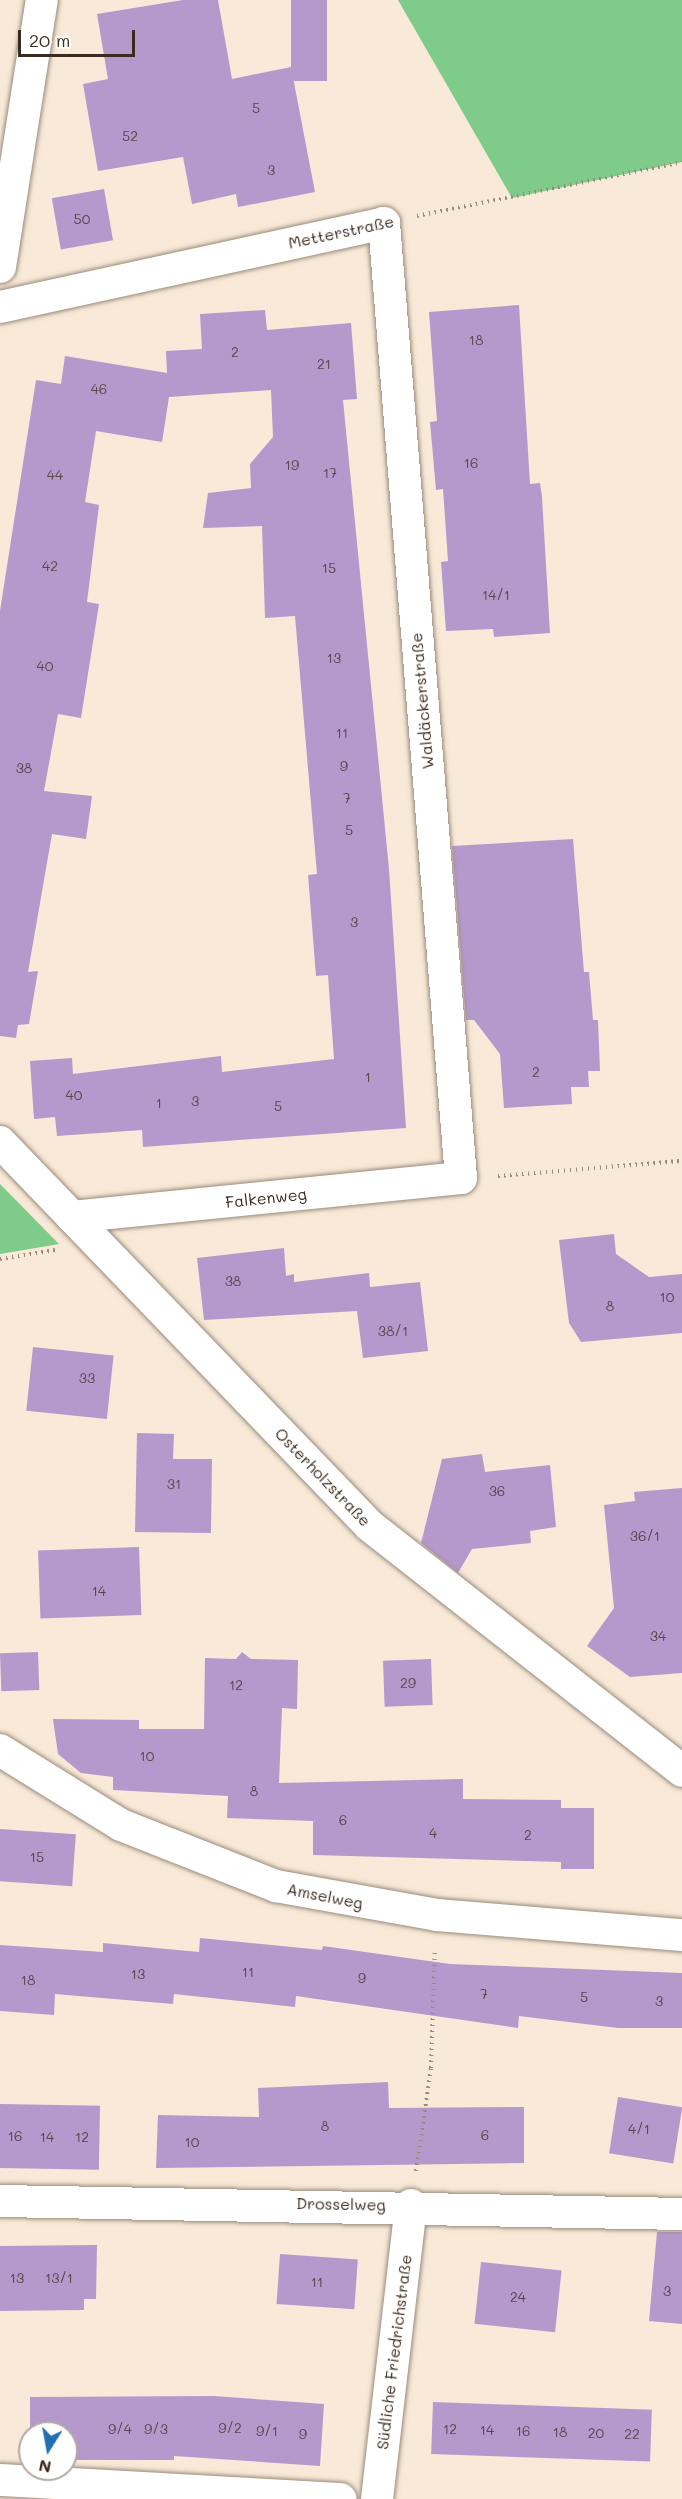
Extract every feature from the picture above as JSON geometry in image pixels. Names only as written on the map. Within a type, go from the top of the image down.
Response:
[{"type":"street","points":[[0,267],[42,0]]},
{"type":"street","name":"Metterstraße","points":[[0,307],[384,223]]},
{"type":"street","name":"Waldäckerstraße","points":[[384,223],[461,1178]]},
{"type":"street","name":"Osterholzstraße","points":[[0,1142],[370,1526],[682,1771]]},
{"type":"street","name":"Falkenweg","points":[[72,1217],[461,1178]]},
{"type":"street","name":"Amselweg","points":[[0,1750],[121,1825],[204,1863],[276,1886],[437,1915],[682,1935]]},
{"type":"street","name":"Drosselweg","points":[[0,2201],[411,2205],[682,2214]]},
{"type":"street","name":"Südliche Friedrichstraße","points":[[377,2499],[411,2205]]},
{"type":"street","points":[[0,2480],[340,2499]]},
{"type":"path","name":"Metterstraße","points":[[384,223],[682,162]]},
{"type":"path","points":[[461,1178],[682,1161]]},
{"type":"path","points":[[0,1259],[98,1242]]},
{"type":"path","points":[[411,2205],[431,2068],[437,1915]]},
{"type":"green space","points":[[398,0],[682,0],[682,162],[512,198]]},
{"type":"green space","points":[[0,1184],[59,1244],[0,1254]]},
{"type":"building","points":[[183,0],[218,0],[232,79],[291,67],[315,192],[238,207],[236,194],[192,204],[183,157],[98,171],[83,84],[108,79],[97,14]]},
{"type":"building","points":[[291,0],[327,0],[327,81],[291,81]]},
{"type":"building","points":[[104,189],[113,240],[61,249],[52,198]]},
{"type":"building","points":[[519,305],[530,484],[540,483],[542,497],[550,633],[494,637],[493,629],[446,631],[441,562],[448,561],[443,489],[436,490],[430,422],[437,421],[429,312]]},
{"type":"building","points":[[265,310],[267,330],[351,323],[357,399],[343,400],[389,869],[406,1128],[143,1147],[142,1130],[57,1136],[55,1117],[34,1119],[30,1061],[72,1058],[73,1074],[221,1056],[222,1072],[334,1059],[328,975],[316,976],[308,875],[317,874],[295,616],[265,618],[262,526],[203,528],[208,493],[251,488],[250,464],[273,437],[271,390],[169,397],[162,442],[96,431],[85,502],[99,505],[87,602],[99,604],[81,718],[58,714],[44,791],[92,796],[86,839],[52,834],[28,972],[38,971],[29,1024],[18,1025],[16,1038],[0,1036],[0,611],[36,380],[61,384],[65,356],[167,373],[166,351],[202,349],[200,314]]},
{"type":"building","points":[[573,839],[584,972],[589,972],[593,1020],[598,1020],[600,1071],[588,1071],[589,1087],[571,1087],[572,1104],[504,1108],[500,1054],[474,1020],[466,1020],[452,846]]},
{"type":"building","points":[[614,1234],[616,1254],[649,1277],[682,1274],[682,1333],[581,1342],[569,1323],[559,1240]]},
{"type":"building","points":[[284,1248],[286,1276],[294,1274],[294,1282],[369,1273],[370,1287],[420,1282],[428,1351],[363,1358],[357,1311],[204,1320],[197,1258]]},
{"type":"building","points":[[33,1347],[114,1355],[107,1419],[26,1411]]},
{"type":"building","points":[[137,1433],[174,1434],[173,1459],[212,1459],[211,1533],[135,1532]]},
{"type":"building","points":[[482,1454],[485,1472],[550,1465],[556,1527],[530,1531],[531,1543],[472,1549],[458,1573],[421,1543],[442,1459]]},
{"type":"building","points":[[682,1488],[682,1673],[630,1677],[587,1646],[614,1608],[604,1505],[635,1501],[634,1492]]},
{"type":"building","points":[[139,1547],[141,1615],[40,1618],[38,1551]]},
{"type":"building","points":[[38,1652],[39,1690],[1,1691],[0,1653]]},
{"type":"building","points":[[242,1652],[251,1659],[298,1660],[297,1709],[282,1708],[279,1783],[463,1779],[463,1799],[561,1800],[561,1808],[594,1808],[594,1869],[561,1869],[561,1862],[313,1855],[313,1821],[227,1818],[228,1796],[113,1790],[113,1777],[81,1773],[58,1754],[53,1719],[139,1720],[139,1729],[204,1729],[205,1658],[236,1659]]},
{"type":"building","points":[[431,1659],[433,1705],[385,1707],[383,1661]]},
{"type":"building","points":[[0,1829],[76,1834],[72,1886],[0,1881]]},
{"type":"building","points":[[200,1938],[322,1950],[323,1946],[450,1964],[682,1973],[682,2028],[618,2028],[519,2016],[518,2028],[296,1996],[295,2007],[174,1994],[173,2004],[55,1994],[54,2015],[0,2011],[0,1945],[103,1952],[103,1943],[199,1952]]},
{"type":"building","points":[[388,2082],[389,2108],[524,2107],[524,2163],[156,2168],[158,2115],[259,2117],[258,2088]]},
{"type":"building","points":[[618,2097],[682,2107],[673,2163],[609,2153]]},
{"type":"building","points":[[0,2104],[100,2106],[99,2170],[0,2168]]},
{"type":"building","points":[[657,2232],[682,2232],[682,2324],[649,2321]]},
{"type":"building","points":[[97,2245],[96,2299],[84,2299],[84,2310],[0,2311],[0,2246]]},
{"type":"building","points":[[280,2254],[358,2259],[354,2309],[277,2304]]},
{"type":"building","points":[[481,2262],[562,2270],[555,2332],[475,2324]]},
{"type":"building","points":[[214,2396],[324,2404],[320,2466],[174,2456],[174,2460],[78,2460],[78,2421],[30,2421],[30,2397]]},
{"type":"building","points":[[433,2402],[652,2410],[650,2462],[431,2454]]}]
